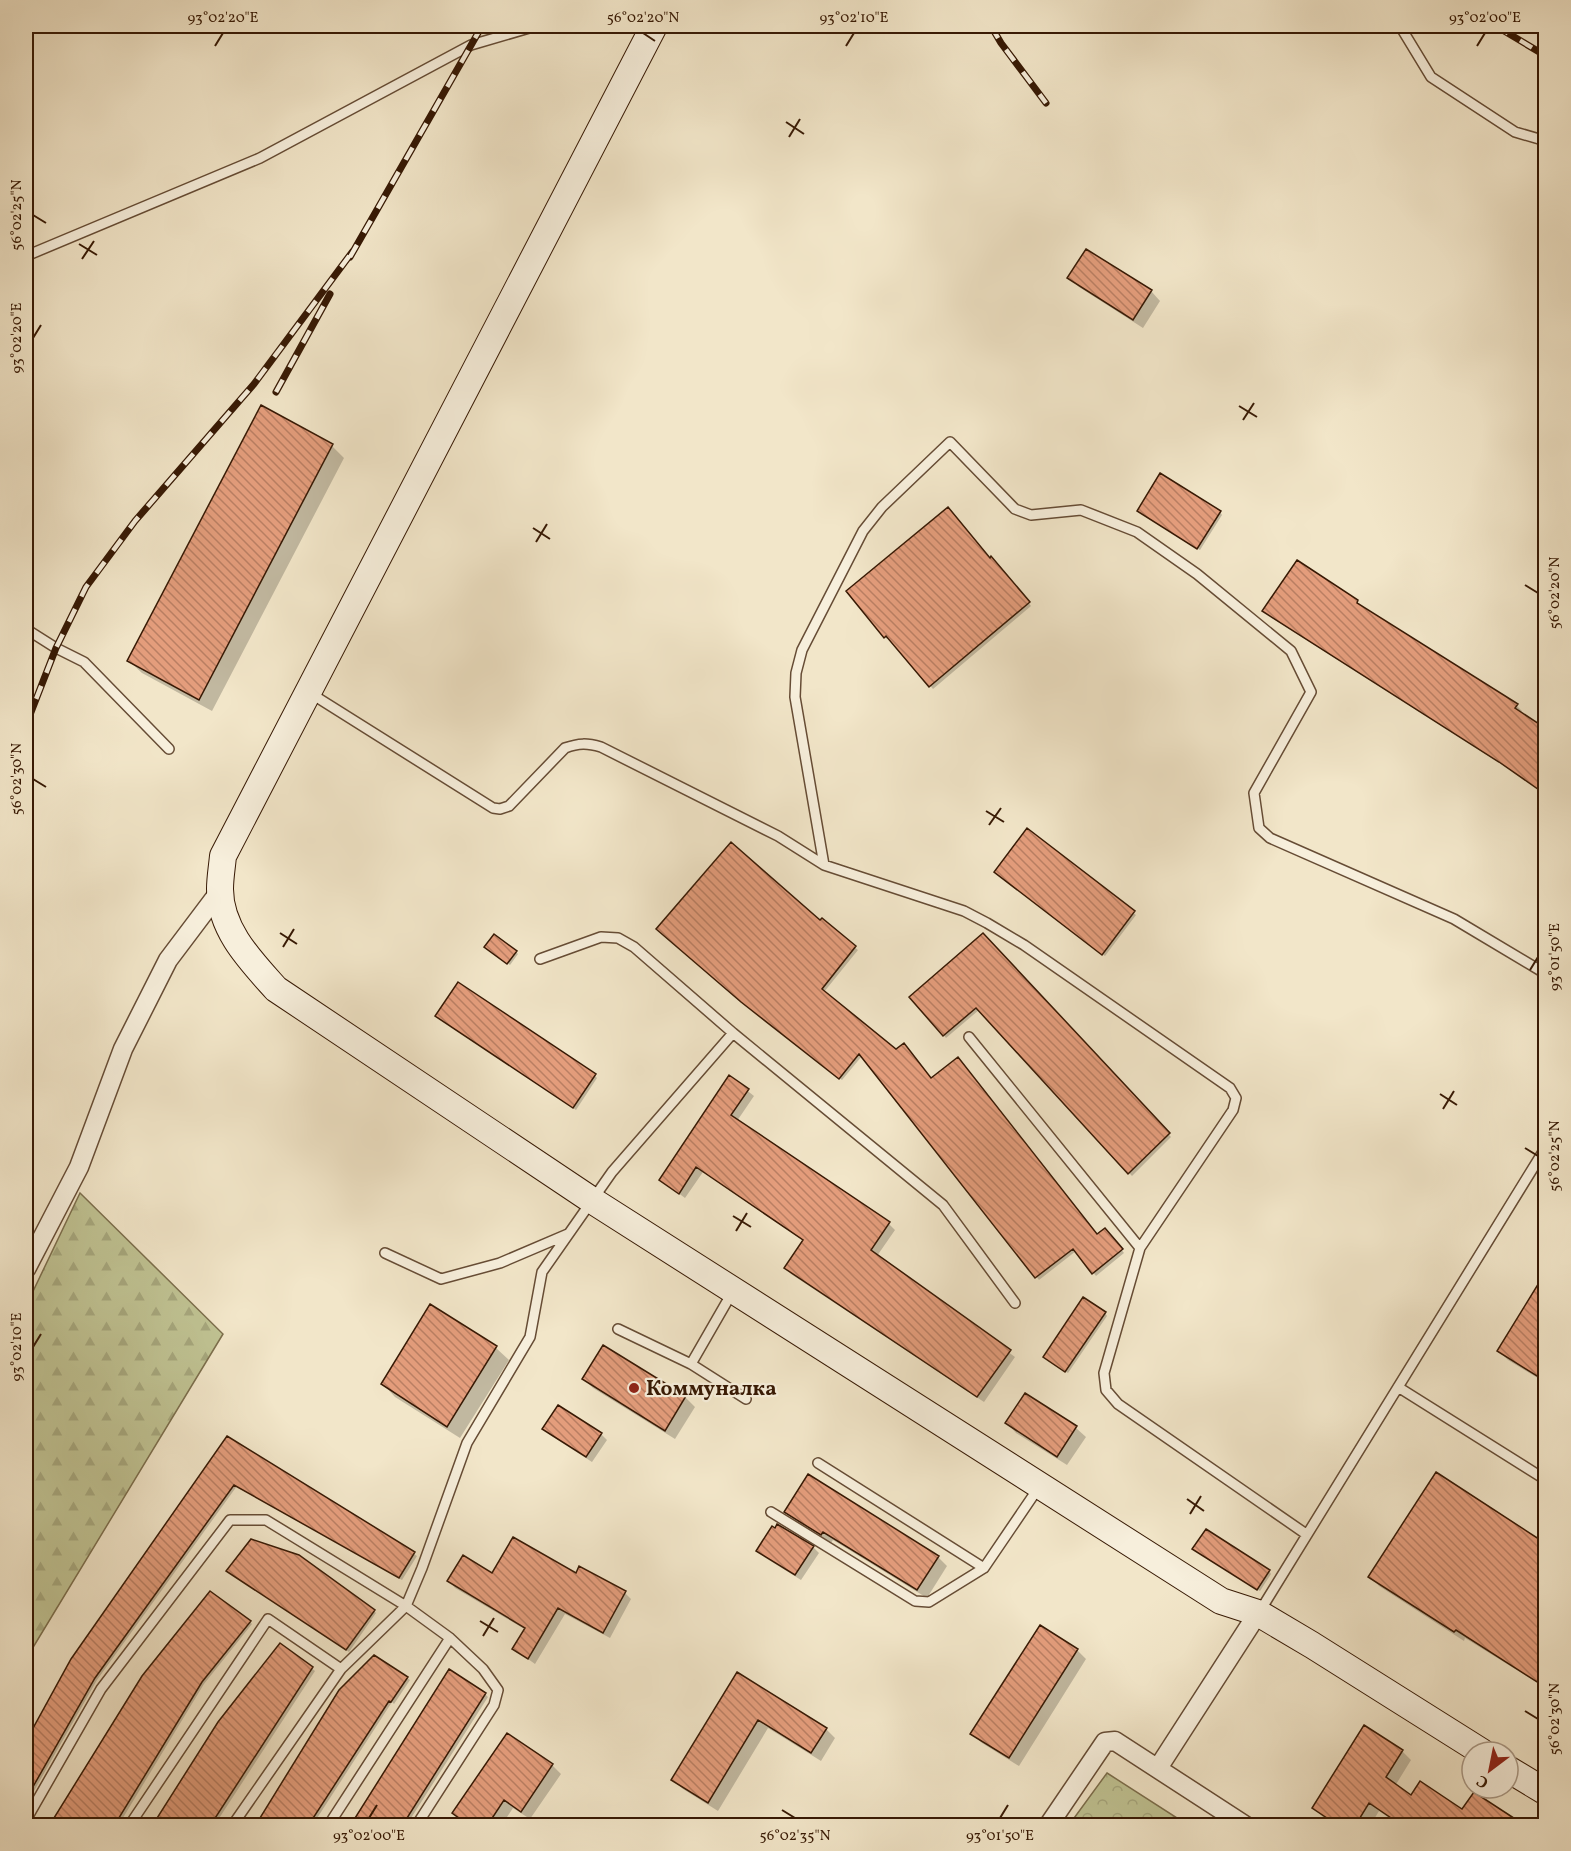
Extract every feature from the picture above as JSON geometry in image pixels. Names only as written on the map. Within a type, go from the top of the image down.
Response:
[{"type":"main road","points":[[654,26],[223,856],[220,891],[231,932],[245,954],[276,989],[593,1201],[1221,1601],[1258,1613],[1463,1740]]},
{"type":"main road","points":[[1520,1776],[1545,1792]]},
{"type":"street","points":[[26,1269],[79,1167],[123,1049],[163,969],[220,891]]},
{"type":"street","points":[[1158,1768],[1258,1613]]},
{"type":"street","points":[[1048,1826],[1105,1742],[1115,1741],[1246,1826]]},
{"type":"lane","points":[[26,256],[260,158],[471,45],[537,26]]},
{"type":"lane","points":[[1400,26],[1431,77],[1515,132],[1545,141]]},
{"type":"lane","points":[[824,865],[795,697],[796,673],[802,650],[862,531],[882,507],[950,442],[1015,509],[1031,515],[1081,510],[1137,532],[1197,574],[1291,651],[1311,692],[1254,793],[1259,828],[1270,838],[1454,919],[1545,974]]},
{"type":"lane","points":[[26,629],[84,662],[169,749]]},
{"type":"lane","points":[[308,692],[493,808],[500,809],[509,806],[566,748],[578,743],[601,747],[778,836],[824,865],[964,911],[987,923],[1024,945],[1230,1088],[1236,1098],[1233,1110],[1140,1248],[1104,1373],[1106,1390],[1118,1404],[1306,1534]]},
{"type":"lane","points":[[540,959],[601,937],[618,938],[634,947],[733,1033],[943,1205],[1015,1303]]},
{"type":"lane","points":[[232,1826],[341,1669],[406,1606],[423,1568],[467,1443],[530,1337],[542,1272],[612,1172],[733,1033]]},
{"type":"lane","points":[[969,1037],[1140,1248]]},
{"type":"lane","points":[[1258,1613],[1545,1147]]},
{"type":"lane","points":[[385,1253],[441,1279],[500,1263],[570,1233]]},
{"type":"lane","points":[[691,1364],[733,1291]]},
{"type":"lane","points":[[618,1329],[691,1364],[746,1399]]},
{"type":"lane","points":[[1398,1387],[1545,1480]]},
{"type":"lane","points":[[818,1463],[984,1568]]},
{"type":"lane","points":[[771,1512],[915,1601],[929,1602],[984,1568],[1040,1485]]},
{"type":"lane","points":[[26,1820],[101,1689],[230,1520],[266,1520],[406,1606],[450,1638],[483,1669],[498,1690],[494,1705],[416,1826]]},
{"type":"lane","points":[[129,1826],[268,1619],[341,1669]]},
{"type":"lane","points":[[327,1826],[450,1638]]},
{"type":"green space","points":[[80,1193],[223,1334],[26,1659],[26,1306]]},
{"type":"green space","points":[[1107,1773],[1188,1825],[1069,1825]]},
{"type":"building","points":[[1086,249],[1152,290],[1133,320],[1067,278]]},
{"type":"building","points":[[261,405],[333,444],[199,700],[127,661]]},
{"type":"building","points":[[1160,473],[1221,511],[1197,549],[1137,511]]},
{"type":"building","points":[[948,507],[1030,602],[929,687],[886,636],[884,638],[846,591]]},
{"type":"building","points":[[1297,560],[1358,600],[1357,603],[1518,704],[1515,708],[1545,728],[1545,794],[1499,762],[1262,611]]},
{"type":"building","points":[[1027,828],[1135,911],[1102,955],[994,872]]},
{"type":"building","points":[[731,842],[820,920],[822,918],[856,946],[822,989],[896,1049],[904,1043],[931,1078],[958,1057],[1097,1234],[1105,1228],[1123,1249],[1092,1274],[1073,1249],[1035,1278],[859,1054],[839,1079],[741,1002],[656,929]]},
{"type":"building","points":[[983,933],[1170,1133],[1128,1174],[976,1008],[943,1036],[909,997]]},
{"type":"building","points":[[494,934],[517,951],[507,964],[484,947]]},
{"type":"building","points":[[458,982],[596,1074],[573,1108],[435,1016]]},
{"type":"building","points":[[729,1075],[749,1089],[731,1115],[890,1222],[871,1250],[1011,1350],[977,1397],[784,1268],[803,1240],[696,1167],[679,1194],[659,1180]]},
{"type":"building","points":[[1545,1273],[1545,1381],[1497,1351]]},
{"type":"building","points":[[1083,1297],[1106,1312],[1065,1372],[1043,1357]]},
{"type":"building","points":[[430,1304],[497,1346],[447,1427],[381,1384]]},
{"type":"building","name":"Коммуналка","points":[[603,1345],[686,1396],[665,1431],[582,1379]]},
{"type":"building","points":[[1025,1393],[1077,1426],[1057,1457],[1005,1423]]},
{"type":"building","points":[[558,1405],[602,1433],[586,1457],[542,1429]]},
{"type":"building","points":[[227,1436],[415,1552],[399,1578],[234,1485],[95,1678],[26,1799],[26,1741],[71,1659]]},
{"type":"building","points":[[1436,1472],[1545,1543],[1545,1687],[1368,1577]]},
{"type":"building","points":[[808,1474],[939,1556],[917,1590],[823,1532],[821,1535],[784,1512]]},
{"type":"building","points":[[777,1524],[814,1546],[795,1575],[756,1551],[772,1526],[775,1528]]},
{"type":"building","points":[[1206,1529],[1270,1570],[1257,1590],[1192,1549]]},
{"type":"building","points":[[513,1537],[576,1573],[579,1566],[626,1591],[603,1633],[558,1608],[528,1659],[512,1649],[525,1628],[447,1581],[463,1555],[492,1573]]},
{"type":"building","points":[[251,1539],[299,1555],[375,1610],[346,1650],[226,1571]]},
{"type":"building","points":[[210,1591],[251,1621],[202,1682],[114,1826],[49,1826],[142,1676]]},
{"type":"building","points":[[1040,1625],[1078,1649],[1009,1758],[970,1734]]},
{"type":"building","points":[[280,1643],[313,1667],[210,1826],[152,1826],[218,1722]]},
{"type":"building","points":[[374,1655],[408,1677],[391,1702],[389,1701],[308,1826],[255,1826],[339,1690]]},
{"type":"building","points":[[449,1669],[486,1693],[402,1826],[350,1826]]},
{"type":"building","points":[[737,1672],[827,1728],[811,1753],[758,1720],[708,1803],[671,1780]]},
{"type":"building","points":[[1364,1725],[1403,1750],[1386,1777],[1411,1795],[1420,1781],[1462,1809],[1468,1800],[1486,1800],[1526,1826],[1403,1826],[1369,1803],[1355,1826],[1339,1826],[1312,1808]]},
{"type":"building","points":[[507,1733],[553,1764],[521,1812],[504,1800],[487,1826],[470,1826],[452,1813]]},
{"type":"railway","points":[[350,257],[482,26]]},
{"type":"railway","points":[[991,26],[1046,103]]},
{"type":"railway","points":[[1496,26],[1546,56]]},
{"type":"railway","points":[[26,725],[56,648],[86,587],[135,521],[254,384],[353,251]]},
{"type":"railway","points":[[276,392],[330,294]]},
{"type":"place","name":"Коммуналка","points":[[634,1388]]}]
